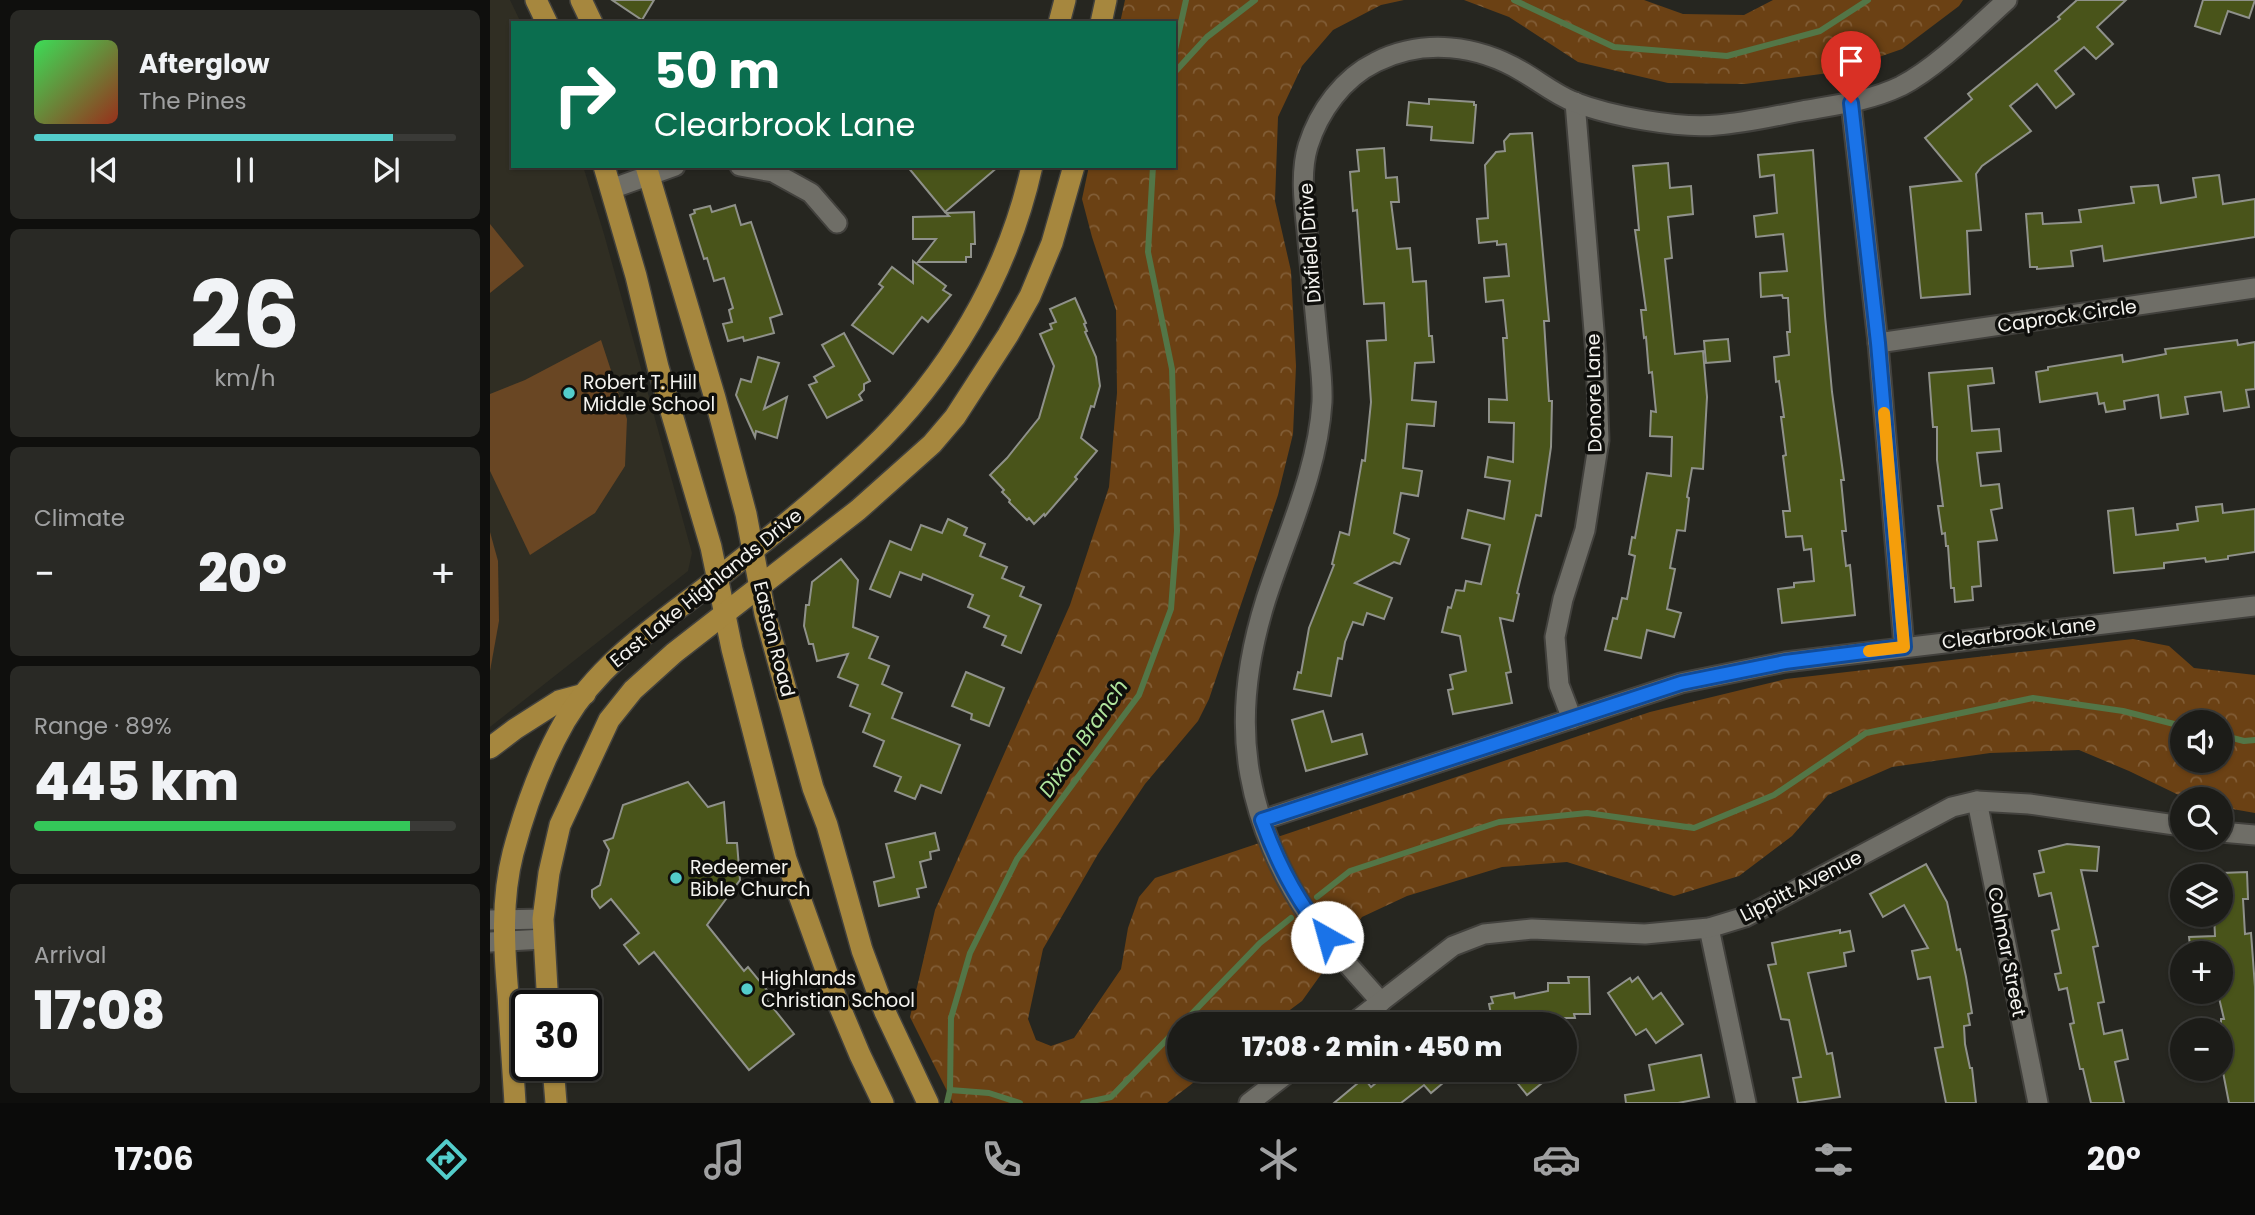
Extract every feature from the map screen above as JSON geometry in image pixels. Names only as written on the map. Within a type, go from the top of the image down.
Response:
[{"type":"main road","points":[[536,0],[546,21]]},
{"type":"main road","points":[[581,0],[591,21]]},
{"type":"main road","points":[[1060,21],[1065,0]]},
{"type":"main road","points":[[1101,21],[1105,0]]},
{"type":"main road","name":"Easton Road","points":[[605,168],[718,578],[786,859],[836,998],[883,1103]]},
{"type":"main road","name":"East Lake Highlands Drive","points":[[515,1103],[497,930],[513,855],[527,807],[566,719],[621,655],[753,550],[868,452],[928,387],[995,278],[1031,168]]},
{"type":"main road","name":"East Lake Highlands Drive","points":[[547,990],[543,929],[549,873],[560,825],[609,720],[633,690],[674,653],[858,510],[932,444],[955,417],[1030,296],[1052,243],[1073,168]]},
{"type":"main road","name":"Easton Road","points":[[648,170],[746,514],[765,614],[813,789],[827,825],[875,989],[905,1059],[928,1103]]},
{"type":"main road","points":[[490,748],[559,701],[585,694]]},
{"type":"main road","points":[[554,1081],[556,1103]]},
{"type":"street","name":"Dixfield Drive","points":[[1381,1002],[1310,917],[1276,860],[1250,779],[1245,739],[1245,694],[1253,645],[1318,440],[1322,397],[1303,194],[1307,149],[1319,121],[1344,84],[1359,71],[1379,60],[1413,49],[1449,46],[1496,57],[1575,102],[1622,116],[1667,123],[1714,126],[1851,103],[1905,84],[1946,54],[2007,0]]},
{"type":"street","name":"Donore Lane","points":[[1572,719],[1559,685],[1555,637],[1563,599],[1585,530],[1599,440],[1596,355],[1575,102]]},
{"type":"street","points":[[1851,103],[1878,343],[1904,647]]},
{"type":"street","points":[[751,168],[773,172],[811,193],[837,223]]},
{"type":"street","points":[[611,189],[648,170]]},
{"type":"street","name":"Caprock Circle","points":[[1878,343],[2255,288]]},
{"type":"street","name":"Clearbrook Lane","points":[[1262,820],[1681,683],[1785,662],[2255,606]]},
{"type":"street","name":"Lippitt Avenue","points":[[1368,1012],[1453,946],[1484,934],[1532,929],[1646,934],[1709,928],[1745,917],[1952,807],[1977,801],[2029,804],[2170,824]]},
{"type":"street","name":"Colmar Street","points":[[1977,801],[2038,1103]]},
{"type":"street","points":[[2233,833],[2255,835]]},
{"type":"street","points":[[1709,928],[1746,1103]]},
{"type":"street","points":[[497,930],[543,929]]},
{"type":"street","points":[[1249,1103],[1276,1082]]},
{"type":"shaded area","name":"Robert T. Hill Middle School","points":[[490,0],[510,0],[520,21],[511,21],[511,168],[584,168],[692,553],[688,571],[490,727]]},
{"type":"shaded area","points":[[490,224],[524,266],[490,293]]},
{"type":"shaded area","points":[[601,340],[627,419],[625,466],[595,513],[530,555],[490,471],[490,394],[525,380]]},
{"type":"shaded area","points":[[490,532],[498,561],[499,621],[490,671]]},
{"type":"green space","points":[[1125,0],[1404,0],[1381,5],[1333,30],[1302,66],[1278,117],[1275,201],[1291,271],[1296,366],[1293,434],[1278,495],[1209,699],[1198,721],[1145,784],[1098,854],[1043,949],[1028,1019],[1036,1040],[1051,1046],[1074,1038],[1121,969],[1128,928],[1139,897],[1155,878],[1650,712],[1786,679],[2133,639],[2169,646],[2194,668],[2255,675],[2255,813],[2233,809],[2233,787],[2170,787],[2170,791],[2079,750],[1990,753],[1892,767],[1828,795],[1792,836],[1739,876],[1674,896],[1567,862],[1502,867],[1407,896],[1362,917],[1302,1001],[1287,1012],[1167,1012],[1167,1082],[1194,1082],[1167,1103],[953,1103],[910,1017],[935,910],[1070,605],[1109,487],[1117,393],[1116,310],[1082,199],[1089,168],[1176,168],[1176,21],[1120,21]]},
{"type":"green space","points":[[1464,0],[1644,0],[1683,14],[1744,15],[1773,0],[1963,0],[1959,6],[1902,49],[1836,72],[1745,84],[1668,83],[1578,62],[1509,17]]},
{"type":"building","points":[[612,0],[654,0],[642,20]]},
{"type":"building","points":[[2077,0],[2126,0],[2097,27],[2113,44],[2096,59],[2084,47],[2055,71],[2074,94],[2056,108],[2037,84],[2010,106],[2031,131],[1982,166],[1976,174],[1981,230],[1967,231],[1970,294],[1921,298],[1910,187],[1961,181],[1925,138],[1972,99],[1968,94],[2060,19],[2058,17]]},
{"type":"building","points":[[2203,0],[2255,0],[2249,18],[2228,11],[2220,34],[2195,26]]},
{"type":"building","points":[[1429,99],[1474,102],[1473,143],[1431,140],[1432,127],[1407,125],[1409,102],[1429,104]]},
{"type":"building","points":[[1532,133],[1549,321],[1544,321],[1549,401],[1552,401],[1551,447],[1541,516],[1536,515],[1513,621],[1500,618],[1511,672],[1506,673],[1512,703],[1453,714],[1448,690],[1453,689],[1450,675],[1466,671],[1460,636],[1442,632],[1448,607],[1451,608],[1456,590],[1464,591],[1466,581],[1481,584],[1490,545],[1462,538],[1468,510],[1504,519],[1510,481],[1485,477],[1488,457],[1513,462],[1514,423],[1489,422],[1489,399],[1507,400],[1503,338],[1507,338],[1503,300],[1486,302],[1484,278],[1509,276],[1506,244],[1497,245],[1497,241],[1479,243],[1477,219],[1488,218],[1485,165],[1496,152],[1505,151],[1504,141],[1510,134]]},
{"type":"building","points":[[1384,148],[1386,178],[1397,177],[1399,202],[1391,202],[1397,249],[1410,248],[1413,282],[1426,281],[1429,336],[1432,336],[1434,362],[1415,363],[1412,400],[1436,402],[1434,426],[1407,424],[1403,468],[1422,471],[1418,496],[1401,493],[1394,533],[1409,539],[1400,564],[1394,562],[1355,583],[1392,598],[1384,619],[1367,613],[1363,625],[1353,622],[1342,659],[1338,658],[1331,696],[1294,689],[1298,672],[1301,673],[1309,628],[1334,565],[1332,564],[1340,532],[1349,535],[1362,460],[1365,461],[1371,402],[1367,341],[1386,340],[1384,303],[1364,304],[1357,210],[1353,211],[1350,172],[1359,171],[1357,150]]},
{"type":"building","points":[[1813,150],[1832,392],[1844,480],[1841,480],[1846,531],[1842,531],[1846,566],[1850,565],[1855,615],[1782,623],[1778,589],[1794,587],[1794,583],[1814,581],[1811,549],[1804,550],[1802,536],[1786,537],[1783,511],[1790,511],[1783,456],[1786,455],[1781,417],[1784,417],[1779,381],[1776,382],[1774,357],[1789,355],[1788,298],[1783,298],[1782,295],[1761,297],[1760,273],[1787,271],[1783,234],[1756,237],[1754,216],[1777,213],[1774,175],[1760,177],[1758,155]]},
{"type":"building","points":[[1668,163],[1670,188],[1691,186],[1693,214],[1668,217],[1672,258],[1665,259],[1675,354],[1703,351],[1707,397],[1703,469],[1692,468],[1685,531],[1677,530],[1670,568],[1675,569],[1667,609],[1681,613],[1674,637],[1647,630],[1641,658],[1605,650],[1613,618],[1617,619],[1622,598],[1627,599],[1635,556],[1629,554],[1632,537],[1635,538],[1647,473],[1671,476],[1672,437],[1650,436],[1651,411],[1656,412],[1641,310],[1646,310],[1635,230],[1639,230],[1633,166]]},
{"type":"building","points":[[909,168],[997,168],[945,212]]},
{"type":"building","points":[[2219,175],[2223,204],[2255,199],[2255,237],[2104,261],[2102,246],[2071,251],[2073,266],[2037,269],[2030,267],[2026,214],[2042,213],[2043,224],[2081,222],[2079,210],[2134,203],[2131,187],[2158,185],[2161,203],[2196,197],[2193,178]]},
{"type":"building","points":[[735,205],[741,225],[751,222],[782,314],[770,318],[774,333],[744,341],[743,337],[728,341],[723,324],[732,322],[729,310],[733,308],[724,278],[714,281],[690,215],[695,213],[694,210],[710,206],[712,212]]},
{"type":"building","points":[[974,212],[975,244],[971,244],[971,257],[966,257],[966,262],[918,262],[936,239],[913,239],[913,217]]},
{"type":"building","points":[[913,261],[946,286],[943,290],[951,295],[928,322],[922,317],[893,354],[852,325],[883,287],[879,284],[892,267],[913,283]]},
{"type":"building","points":[[1075,298],[1096,357],[1100,386],[1081,438],[1097,451],[1075,477],[1077,479],[1045,516],[1044,514],[1034,524],[1009,502],[1002,492],[1004,490],[990,475],[1039,418],[1054,366],[1040,334],[1052,329],[1050,324],[1056,322],[1050,309]]},
{"type":"building","points":[[844,333],[870,381],[864,384],[864,390],[859,395],[862,400],[827,418],[809,385],[817,382],[814,377],[834,366],[822,345]]},
{"type":"building","points":[[1728,339],[1730,361],[1706,363],[1704,341]]},
{"type":"building","points":[[2237,340],[2238,345],[2255,342],[2255,389],[2246,390],[2249,407],[2224,411],[2221,392],[2185,397],[2188,414],[2161,418],[2158,395],[2124,401],[2125,409],[2106,412],[2104,403],[2099,404],[2097,393],[2040,402],[2036,372],[2048,370],[2048,367],[2122,355],[2123,362],[2166,354],[2165,349]]},
{"type":"building","points":[[758,357],[779,363],[764,409],[787,397],[777,438],[756,431],[755,437],[736,395],[741,379],[751,382]]},
{"type":"building","points":[[1992,368],[1994,383],[1968,386],[1972,431],[1999,429],[2001,451],[1977,453],[1981,486],[1999,484],[2002,508],[1991,510],[1997,540],[1978,542],[1981,586],[1972,587],[1973,600],[1955,602],[1954,588],[1951,588],[1948,546],[1945,533],[1942,534],[1938,506],[1943,506],[1937,460],[1937,427],[1933,427],[1929,373]]},
{"type":"building","points":[[2222,504],[2223,513],[2255,509],[2255,552],[2228,556],[2228,559],[2206,562],[2205,558],[2164,563],[2164,568],[2114,573],[2108,511],[2133,508],[2136,535],[2178,530],[2177,524],[2198,521],[2196,507]]},
{"type":"building","points":[[948,519],[967,528],[964,535],[985,544],[980,556],[1007,567],[1002,578],[1024,587],[1020,596],[1041,605],[1021,653],[1002,645],[1006,636],[984,627],[989,616],[968,607],[973,595],[923,574],[921,580],[900,572],[890,597],[870,589],[890,541],[911,550],[921,525],[942,533]]},
{"type":"building","points":[[841,559],[858,580],[853,627],[878,637],[869,658],[889,666],[882,684],[902,693],[892,718],[960,745],[941,793],[921,785],[915,799],[895,791],[901,777],[874,766],[884,741],[863,732],[870,714],[850,706],[858,685],[838,677],[848,654],[817,661],[813,644],[809,644],[804,626],[812,582]]},
{"type":"building","points":[[966,672],[1004,688],[989,726],[971,719],[972,714],[952,706]]},
{"type":"building","points":[[1323,711],[1332,742],[1362,734],[1367,754],[1306,771],[1292,720]]},
{"type":"building","points":[[688,782],[708,807],[724,802],[727,843],[737,843],[740,880],[707,925],[744,971],[748,967],[771,995],[766,999],[794,1034],[749,1070],[654,952],[639,964],[624,945],[639,933],[611,899],[600,908],[592,897],[592,890],[600,885],[609,850],[604,841],[613,838],[623,805]]},
{"type":"building","points":[[935,833],[939,850],[930,852],[931,859],[920,862],[926,887],[917,889],[919,897],[879,906],[874,882],[894,877],[886,844]]},
{"type":"building","points":[[2067,844],[2099,847],[2097,871],[2081,870],[2098,946],[2093,947],[2104,1002],[2098,1003],[2104,1034],[2122,1030],[2128,1059],[2115,1062],[2124,1103],[2091,1103],[2070,1024],[2074,1023],[2067,988],[2059,990],[2055,974],[2061,973],[2052,931],[2059,929],[2051,893],[2039,896],[2034,874],[2044,872],[2039,851]]},
{"type":"building","points":[[1926,864],[1947,902],[1966,977],[1972,1013],[1968,1014],[1970,1025],[1964,1026],[1965,1044],[1972,1068],[1976,1103],[1946,1103],[1935,1048],[1943,1047],[1930,977],[1918,979],[1912,951],[1928,948],[1904,905],[1883,917],[1870,894]]},
{"type":"building","points":[[2247,872],[2248,899],[2243,899],[2245,934],[2251,933],[2255,987],[2255,1103],[2229,1103],[2225,1081],[2233,1081],[2233,1018],[2224,1018],[2220,1004],[2233,1004],[2233,941],[2189,941],[2189,937],[2215,936],[2215,927],[2233,927],[2233,873]]},
{"type":"building","points":[[1840,930],[1840,933],[1850,931],[1854,951],[1844,953],[1846,966],[1808,973],[1827,1054],[1832,1053],[1840,1097],[1798,1103],[1793,1078],[1801,1077],[1789,1020],[1781,1019],[1768,965],[1776,964],[1772,943]]},
{"type":"building","points":[[1568,977],[1589,977],[1590,1014],[1491,1012],[1489,1004],[1493,1003],[1491,997],[1514,993],[1515,998],[1548,991],[1548,983],[1569,983]]},
{"type":"building","points":[[1638,977],[1653,999],[1661,993],[1683,1024],[1656,1043],[1646,1029],[1636,1035],[1608,993],[1630,978],[1632,982]]},
{"type":"building","points":[[1701,1055],[1709,1097],[1678,1103],[1626,1103],[1625,1095],[1654,1090],[1649,1065]]},
{"type":"building","points":[[1359,1082],[1367,1082],[1371,1087],[1377,1082],[1443,1083],[1431,1093],[1424,1085],[1401,1103],[1334,1103]]},
{"type":"building","points":[[1516,1082],[1541,1082],[1542,1083],[1527,1095]]},
{"type":"waterway","name":"Dixon Branch","points":[[1176,45],[1186,0]]},
{"type":"waterway","points":[[1176,71],[1207,37],[1255,0]]},
{"type":"waterway","points":[[1514,0],[1614,47],[1727,56],[1820,31],[1868,0]]},
{"type":"waterway","name":"Dixon Branch","points":[[947,1103],[950,1090],[951,1018],[970,953],[1017,859],[1139,695],[1171,609],[1177,531],[1172,369],[1148,252],[1153,168]]},
{"type":"waterway","points":[[1317,897],[1350,871],[1499,822],[1587,813],[1694,828],[1774,795],[1866,733],[2033,698],[2123,711],[2170,723]]},
{"type":"waterway","points":[[2233,738],[2255,740]]},
{"type":"waterway","points":[[1194,1012],[1260,943],[1291,918]]},
{"type":"waterway","points":[[1083,1103],[1111,1097],[1167,1039]]},
{"type":"waterway","points":[[950,1090],[989,1093],[1020,1103]]},
{"type":"slow traffic","points":[[1869,651],[1904,647],[1884,413]]},
{"type":"place","name":"Robert T. Hill Middle School","points":[[569,393]]},
{"type":"place","name":"Redeemer Bible Church","points":[[676,878]]},
{"type":"place","name":"Highlands Christian School","points":[[747,989]]},
{"type":"route","points":[[1327,937],[1310,917],[1276,860],[1262,820],[1681,683],[1785,662],[1904,647],[1878,343],[1851,103]]}]
